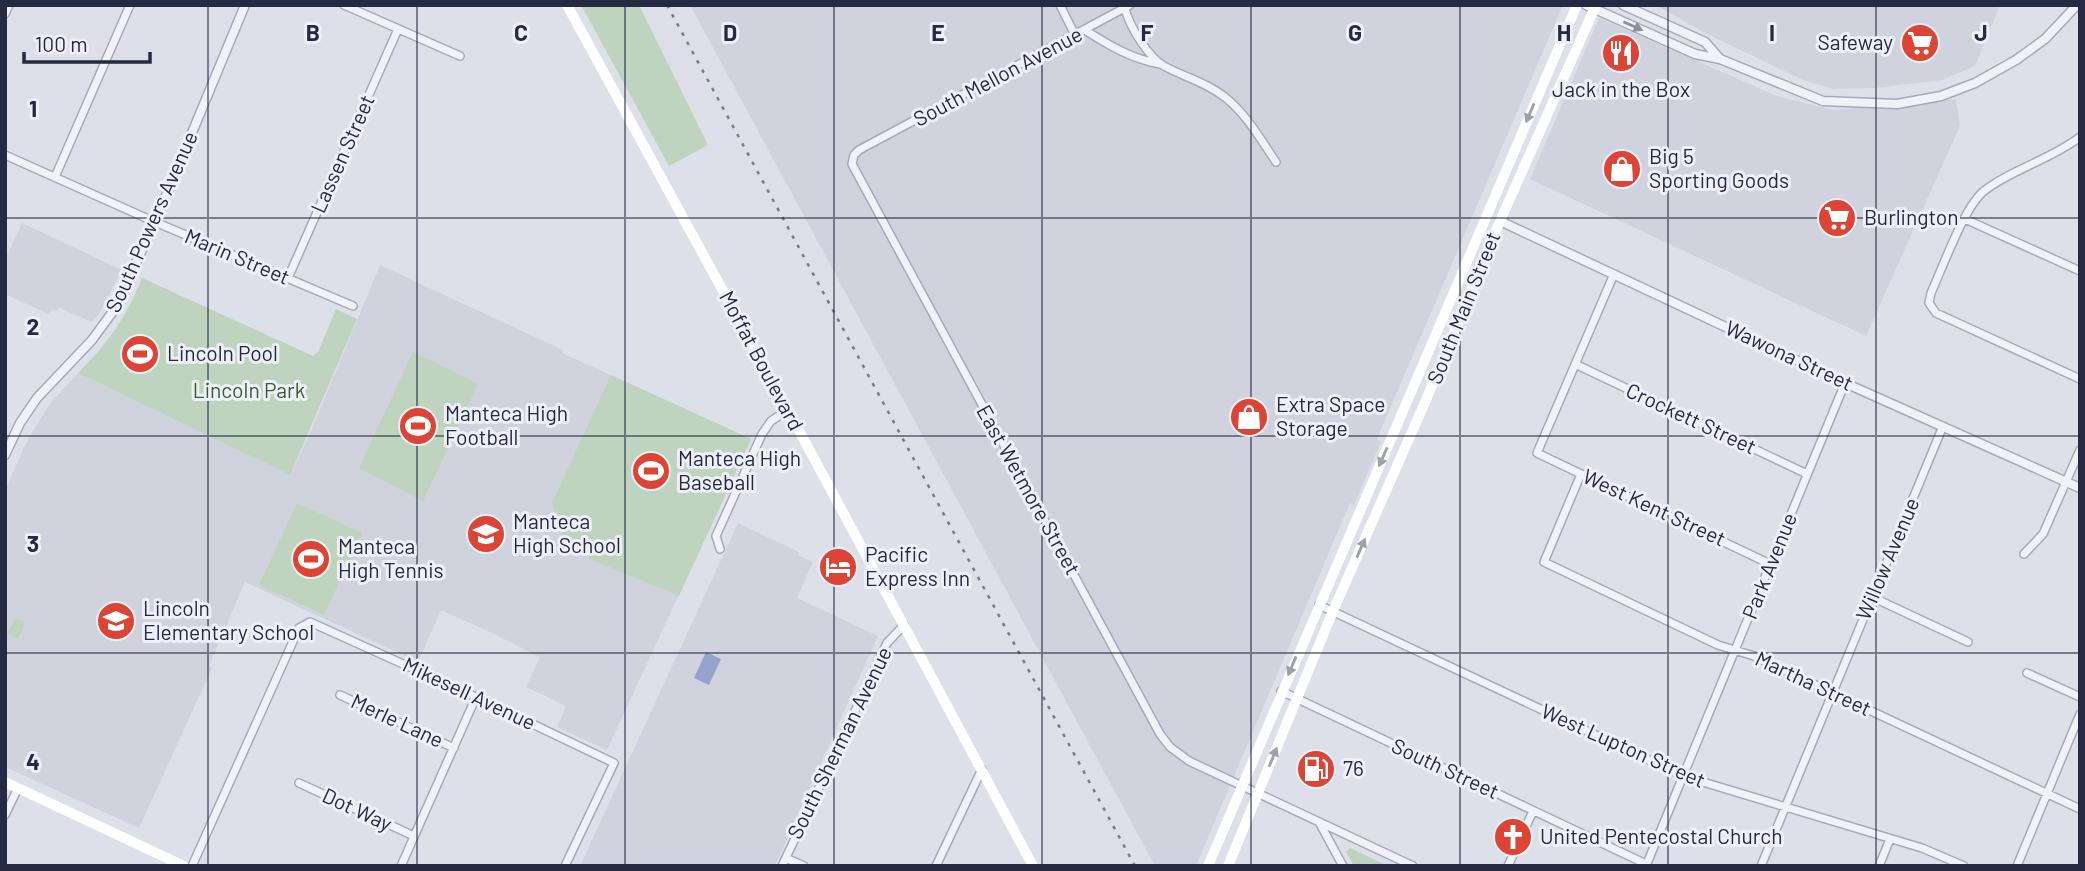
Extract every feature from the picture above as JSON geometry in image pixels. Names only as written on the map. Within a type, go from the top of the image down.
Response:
[{"type":"main road","name":"Moffat Boulevard","points":[[567,5],[1033,866]]},
{"type":"main road","name":"South Main Street","points":[[1208,866],[1577,5]]},
{"type":"main road","name":"South Main Street","points":[[1228,866],[1296,698],[1426,400],[1592,6]]},
{"type":"main road","points":[[1500,221],[1498,213],[1507,180],[1507,169]]},
{"type":"main road","points":[[1412,393],[1426,400]]},
{"type":"main road","points":[[5,782],[184,866]]},
{"type":"street","points":[[5,14],[9,5]]},
{"type":"street","points":[[55,177],[130,5]]},
{"type":"street","name":"South Powers Avenue","points":[[5,455],[20,423],[37,398],[105,324],[123,293],[245,5]]},
{"type":"street","points":[[344,5],[460,56]]},
{"type":"street","points":[[1060,5],[1075,34]]},
{"type":"street","points":[[1623,5],[1704,42],[1720,59]]},
{"type":"street","points":[[1592,6],[1695,54],[1720,59],[1823,101],[1897,104],[1941,96],[1975,83],[2016,60],[2045,38],[2077,5]]},
{"type":"street","points":[[1127,7],[1136,36],[1160,64]]},
{"type":"street","name":"South Mellon Avenue","points":[[865,147],[1127,7]]},
{"type":"street","name":"Lassen Street","points":[[288,278],[398,29]]},
{"type":"street","points":[[1085,30],[1124,52],[1143,61],[1160,64],[1226,97],[1242,113],[1276,162]]},
{"type":"street","points":[[2080,137],[1983,191],[1965,219],[1929,303],[1936,313],[2080,379]]},
{"type":"street","name":"East Wetmore Street","points":[[865,147],[852,159],[855,173],[1160,734],[1177,754],[1413,866]]},
{"type":"street","name":"Marin Street","points":[[5,155],[353,306]]},
{"type":"street","points":[[1965,219],[2080,271]]},
{"type":"street","name":"Wawona Street","points":[[1500,221],[1845,383],[2080,488]]},
{"type":"street","points":[[1575,364],[1614,274]]},
{"type":"street","name":"West Kent Street","points":[[1575,364],[1537,453],[1770,564]]},
{"type":"street","name":"Crockett Street","points":[[1575,364],[1807,474]]},
{"type":"street","name":"Park Avenue","points":[[1646,865],[1845,383]]},
{"type":"street","points":[[720,549],[716,536],[762,434],[771,421],[788,410]]},
{"type":"street","name":"Willow Avenue","points":[[1762,866],[1943,426]]},
{"type":"street","points":[[2024,554],[2043,534],[2080,450]]},
{"type":"street","name":"Martha Street","points":[[1581,474],[1544,562],[1718,645],[1754,656],[1834,692],[2080,809]]},
{"type":"street","points":[[1872,597],[1968,642]]},
{"type":"street","points":[[1319,605],[1333,611]]},
{"type":"street","name":"West Lupton Street","points":[[1333,611],[1683,776],[1922,848],[1964,866]]},
{"type":"street","name":"Mikesell Avenue","points":[[192,866],[299,628],[310,622],[614,763],[565,866]]},
{"type":"street","name":"South Sherman Avenue","points":[[784,862],[887,643],[904,625]]},
{"type":"street","points":[[2026,673],[2080,697]]},
{"type":"street","name":"South Street","points":[[1281,691],[1646,865]]},
{"type":"street","name":"Merle Lane","points":[[340,695],[454,748]]},
{"type":"street","points":[[401,866],[476,697]]},
{"type":"street","points":[[2017,866],[2080,714]]},
{"type":"street","points":[[936,866],[982,769]]},
{"type":"street","name":"Dot Way","points":[[299,783],[414,836]]},
{"type":"street","points":[[5,815],[18,788]]},
{"type":"street","points":[[1508,866],[1533,811]]},
{"type":"street","points":[[1318,821],[1343,866]]},
{"type":"street","points":[[1879,866],[1890,839]]},
{"type":"street","points":[[784,862],[804,866]]},
{"type":"shaded area","points":[[690,5],[1563,5],[1377,439],[1381,442],[1354,505],[1350,503],[1196,866],[1155,866]]},
{"type":"shaded area","points":[[1655,5],[2000,5],[1975,66],[1942,80],[1875,88],[1833,89],[1803,80],[1707,34]]},
{"type":"shaded area","points":[[1599,18],[1777,96],[1833,110],[1956,99],[1960,126],[1866,336],[1530,179]]},
{"type":"shaded area","points":[[22,223],[122,270],[92,322],[59,308],[58,311],[53,309],[48,314],[5,294],[5,260]]},
{"type":"shaded area","name":"Manteca High School","points":[[380,265],[563,350],[562,353],[751,439],[607,750],[557,727],[566,706],[526,687],[540,657],[492,633],[441,610],[418,662],[245,582],[209,666],[212,668],[139,828],[5,767],[5,491],[25,445],[48,406],[78,373],[290,475]]},
{"type":"shaded area","points":[[738,523],[799,552],[798,555],[813,562],[797,598],[878,636],[775,866],[580,866]]},
{"type":"green space","points":[[581,5],[639,5],[708,145],[669,166]]},
{"type":"green space","name":"Lincoln Park","points":[[142,278],[313,356],[318,352],[336,309],[357,319],[290,475],[78,373],[115,329]]},
{"type":"green space","name":"Manteca High Football","points":[[413,352],[478,384],[423,501],[359,468]]},
{"type":"green space","name":"Manteca High Baseball","points":[[611,375],[751,439],[679,596],[568,550],[552,503]]},
{"type":"green space","name":"Manteca High Tennis","points":[[297,503],[362,533],[324,615],[259,585]]},
{"type":"green space","points":[[16,618],[25,622],[18,639],[7,634]]},
{"type":"green space","points":[[1350,848],[1388,866],[1354,866],[1346,852]]},
{"type":"water","name":"Lincoln Pool","points":[[130,340],[156,352],[149,367],[123,355]]},
{"type":"water","points":[[706,652],[721,659],[709,685],[694,678]]},
{"type":"railway","points":[[667,5],[1135,866]]},
{"type":"place","name":"Safeway","points":[[1920,43]]},
{"type":"place","name":"Jack in the Box","points":[[1621,53]]},
{"type":"place","name":"Big 5 Sporting Goods","points":[[1622,169]]},
{"type":"place","name":"Burlington","points":[[1837,218]]},
{"type":"place","name":"Lincoln Pool","points":[[140,354]]},
{"type":"place","name":"Extra Space Storage","points":[[1249,417]]},
{"type":"place","name":"Manteca High Football","points":[[418,426]]},
{"type":"place","name":"Manteca High Baseball","points":[[651,471]]},
{"type":"place","name":"Manteca High School","points":[[486,534]]},
{"type":"place","name":"Manteca High Tennis","points":[[311,559]]},
{"type":"place","name":"Pacific Express Inn","points":[[838,567]]},
{"type":"place","name":"Lincoln Elementary School","points":[[116,621]]},
{"type":"place","name":"76","points":[[1316,769]]},
{"type":"place","name":"United Pentecostal Church","points":[[1513,837]]}]
